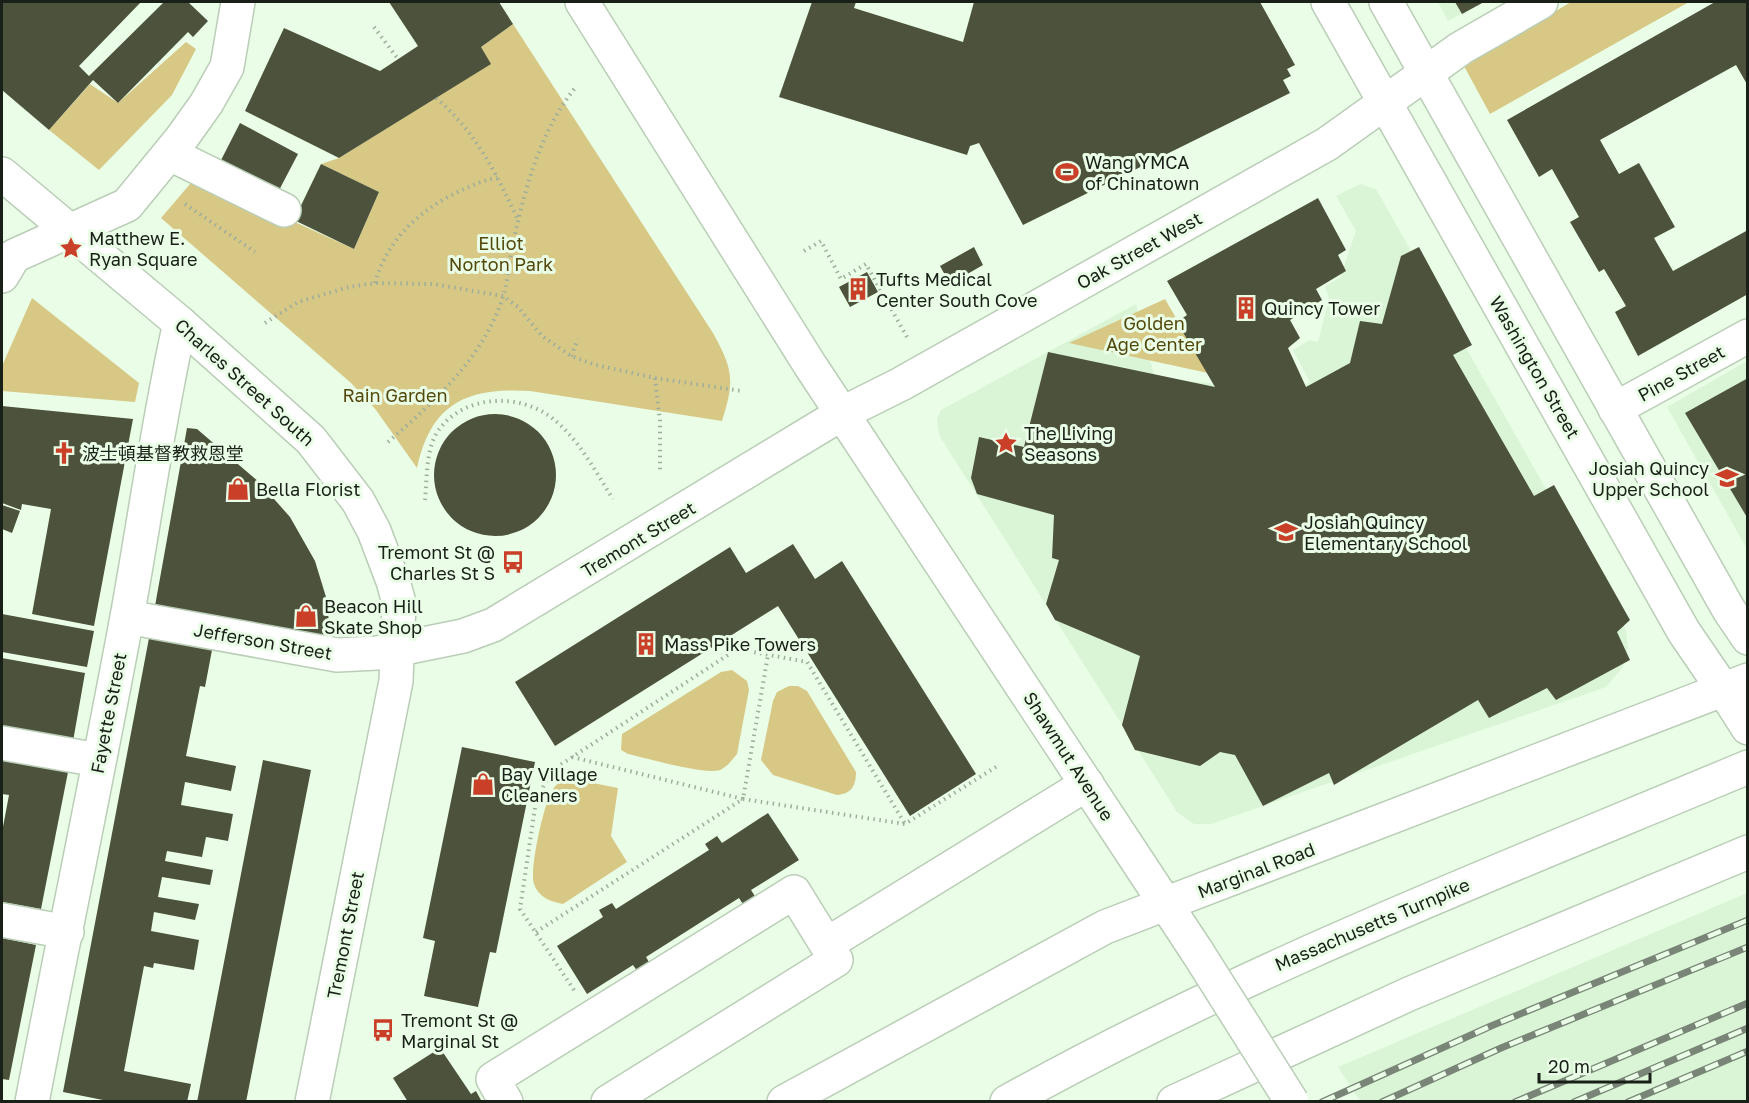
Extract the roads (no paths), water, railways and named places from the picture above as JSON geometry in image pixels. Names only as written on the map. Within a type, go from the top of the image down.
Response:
[{"type":"main road","points":[[2,276],[14,256],[127,205],[170,154],[206,104],[227,67],[238,2]]},
{"type":"main road","points":[[582,2],[843,413]]},
{"type":"main road","name":"Washington Street","points":[[1328,2],[1684,632],[1735,684],[1746,725]]},
{"type":"main road","points":[[1386,2],[1729,610],[1748,638]]},
{"type":"main road","name":"Oak Street West","points":[[843,413],[909,380],[1317,150],[1461,48],[1541,2]]},
{"type":"main road","points":[[170,154],[284,210]]},
{"type":"main road","name":"Charles Street South","points":[[2,174],[180,323],[311,440],[334,467],[358,501],[374,531],[393,580],[399,603],[399,649]]},
{"type":"main road","name":"Fayette Street","points":[[32,1101],[127,617],[166,385],[180,323]]},
{"type":"main road","name":"Pine Street","points":[[1615,409],[1748,336]]},
{"type":"main road","name":"Tremont Street","points":[[312,1101],[396,681],[399,649],[463,636],[493,625],[843,413]]},
{"type":"main road","name":"Shawmut Avenue","points":[[843,413],[1198,953],[1292,1101]]},
{"type":"main road","name":"Jefferson Street","points":[[127,617],[337,655],[377,653],[399,649]]},
{"type":"main road","name":"Marginal Road","points":[[784,1101],[1105,927],[1735,684]]},
{"type":"main road","points":[[2,743],[98,760]]},
{"type":"main road","name":"Massachusetts Turnpike","points":[[1007,1101],[1125,1038],[1244,980],[1398,912],[1748,767]]},
{"type":"main road","points":[[827,944],[1087,784]]},
{"type":"main road","points":[[1174,1101],[1409,994],[1748,852]]},
{"type":"main road","points":[[507,1101],[493,1079],[794,892],[836,960],[608,1101]]},
{"type":"main road","points":[[2,920],[67,932]]},
{"type":"railway","points":[[1322,1102],[1491,1026],[1748,920]]},
{"type":"railway","points":[[1382,1102],[1501,1048],[1748,947]]},
{"type":"railway","points":[[1515,1102],[1748,1003]]},
{"type":"railway","points":[[1574,1102],[1748,1028]]},
{"type":"railway","points":[[1628,1102],[1748,1051]]},
{"type":"place","name":"Wang YMCA of Chinatown","points":[[1067,172]]},
{"type":"place","name":"Matthew E. Ryan Square","points":[[71,248]]},
{"type":"place","name":"Tufts Medical Center South Cove","points":[[858,289]]},
{"type":"place","name":"Quincy Tower","points":[[1246,308]]},
{"type":"place","name":"The Living Seasons","points":[[1006,443]]},
{"type":"place","name":"波士頓基督教救恩堂","points":[[64,453]]},
{"type":"place","name":"Josiah Quincy Upper School","points":[[1727,478]]},
{"type":"place","name":"Bella Florist","points":[[238,489]]},
{"type":"place","name":"Josiah Quincy Elementary School","points":[[1286,532]]},
{"type":"place","name":"Tremont St @ Charles St S","points":[[513,562]]},
{"type":"place","name":"Beacon Hill Skate Shop","points":[[306,616]]},
{"type":"place","name":"Mass Pike Towers","points":[[646,644]]},
{"type":"place","name":"Bay Village Cleaners","points":[[483,784]]},
{"type":"place","name":"Tremont St @ Marginal St","points":[[383,1030]]},
{"type":"park label","name":"Elliot Norton Park","points":[[501,253]]},
{"type":"park label","name":"Golden Age Center","points":[[1154,333]]},
{"type":"park label","name":"Rain Garden","points":[[395,395]]}]
